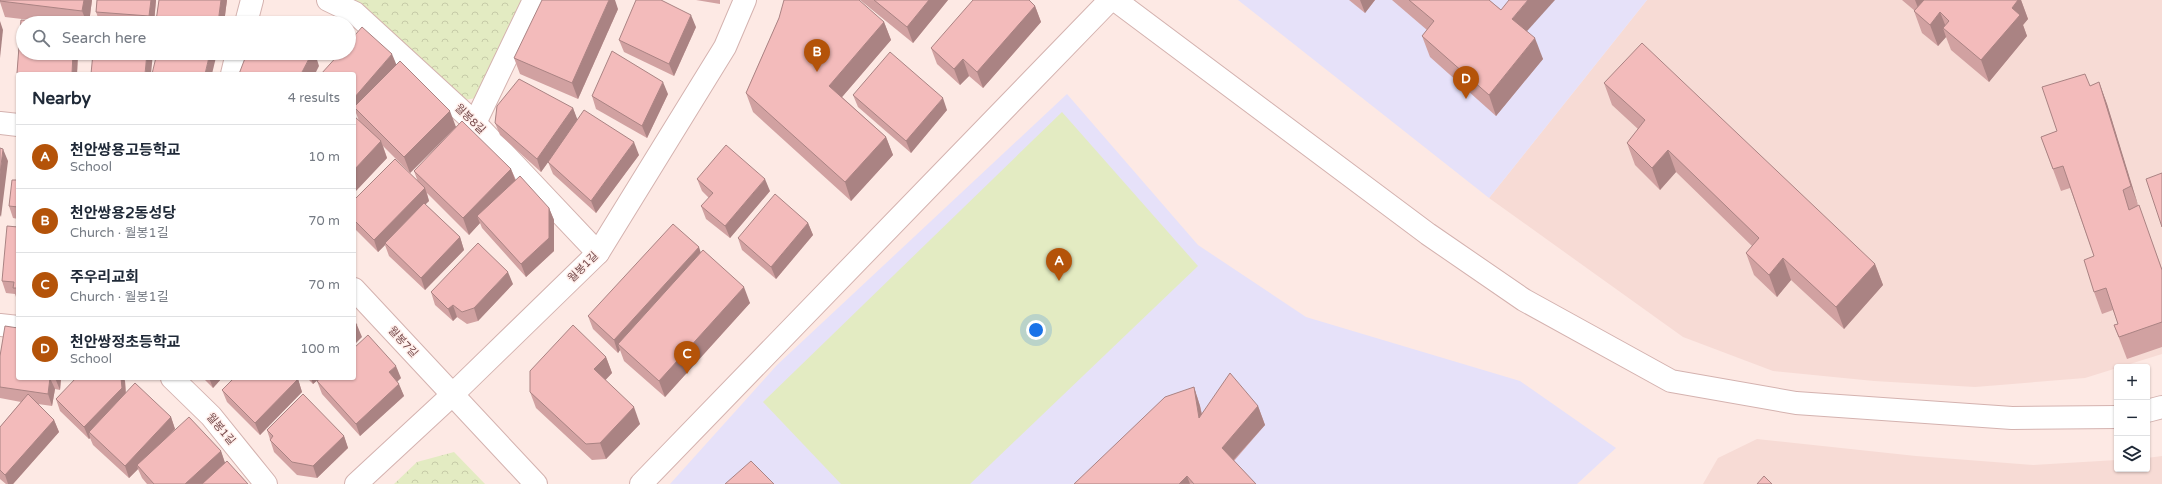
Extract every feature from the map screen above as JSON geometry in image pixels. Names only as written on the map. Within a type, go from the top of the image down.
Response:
[{"type":"street","points":[[248,16],[252,0]]},
{"type":"street","name":"월봉8길","points":[[328,0],[355,13],[475,124],[598,253]]},
{"type":"street","points":[[475,124],[534,0]]},
{"type":"street","name":"월봉1길","points":[[356,484],[451,396],[598,253],[725,47],[745,0]]},
{"type":"street","points":[[641,484],[1110,0]]},
{"type":"street","points":[[1115,0],[1428,234],[1505,287],[1524,300],[1671,381],[1796,402],[2012,418],[2114,417]]},
{"type":"street","points":[[233,72],[236,60]]},
{"type":"street","points":[[0,123],[16,125]]},
{"type":"street","name":"월봉7길","points":[[356,291],[451,396],[536,484]]},
{"type":"street","points":[[0,325],[16,327]]},
{"type":"street","name":"월봉1길","points":[[174,380],[211,416],[266,484]]},
{"type":"street","points":[[2150,410],[2162,407]]},
{"type":"shaded area","points":[[1238,0],[1647,0],[1489,198]]},
{"type":"shaded area","points":[[1647,0],[2162,0],[2162,354],[2130,364],[2114,364],[2114,369],[2085,378],[1975,387],[1874,381],[1773,371],[1683,337],[1489,198]]},
{"type":"shaded area","points":[[1067,94],[1198,245],[1306,317],[1520,381],[1616,448],[1577,484],[670,484],[777,365]]},
{"type":"shaded area","points":[[1757,439],[1916,456],[2033,465],[2114,460],[2114,472],[2150,472],[2150,458],[2162,456],[2162,484],[1703,484],[1718,458]]},
{"type":"green space","points":[[344,0],[523,0],[476,98],[465,100]]},
{"type":"green space","points":[[1062,112],[1198,266],[970,484],[841,484],[763,402]]},
{"type":"green space","points":[[454,452],[485,484],[394,484],[417,462]]},
{"type":"building","points":[[0,0],[84,0],[82,11]]},
{"type":"building","points":[[97,0],[151,0],[149,16],[96,12]]},
{"type":"building","points":[[159,0],[221,0],[219,16],[157,16]]},
{"type":"building","points":[[542,0],[609,0],[572,83],[514,58]]},
{"type":"building","points":[[636,0],[661,0],[691,15],[669,64],[619,40]]},
{"type":"building","points":[[784,0],[859,0],[884,22],[829,86],[886,137],[845,182],[746,93],[779,18]]},
{"type":"building","points":[[874,0],[929,0],[907,27]]},
{"type":"building","points":[[973,0],[1029,0],[1035,6],[977,72],[963,59],[954,69],[931,48]]},
{"type":"building","points":[[1409,0],[1489,0],[1501,10],[1509,0],[1528,0],[1512,19],[1535,38],[1489,95],[1422,36],[1434,21]]},
{"type":"building","points":[[1924,0],[2018,0],[2012,8],[2020,15],[1981,60],[1943,28],[1949,21],[1940,12],[1930,25],[1914,11]]},
{"type":"building","points":[[362,27],[392,54],[356,96],[356,72],[323,72],[334,60],[356,60],[356,34]]},
{"type":"building","points":[[1642,43],[1875,264],[1836,307],[1783,258],[1769,275],[1746,253],[1759,238],[1668,150],[1652,168],[1627,143],[1645,120],[1604,83]]},
{"type":"building","points":[[612,51],[663,82],[642,126],[592,96]]},
{"type":"building","points":[[890,52],[943,98],[906,141],[853,95]]},
{"type":"building","points":[[18,60],[73,60],[72,72],[17,72]]},
{"type":"building","points":[[92,60],[146,60],[145,72],[91,72]]},
{"type":"building","points":[[155,60],[208,60],[205,72],[152,72]]},
{"type":"building","points":[[244,60],[308,60],[302,72],[240,72]]},
{"type":"building","points":[[400,61],[450,111],[404,157],[356,109],[356,105]]},
{"type":"building","points":[[2085,74],[2090,86],[2099,82],[2131,186],[2123,190],[2129,210],[2139,205],[2162,270],[2162,322],[2119,337],[2114,325],[2118,324],[2106,288],[2094,292],[2084,260],[2094,256],[2063,166],[2053,169],[2041,137],[2057,131],[2042,87]]},
{"type":"building","points":[[519,79],[573,108],[537,159],[495,123],[497,106]]},
{"type":"building","points":[[584,110],[634,142],[591,201],[548,162]]},
{"type":"building","points":[[356,118],[381,141],[356,168]]},
{"type":"building","points":[[462,121],[511,169],[463,218],[414,171]]},
{"type":"building","points":[[726,145],[765,179],[725,226],[701,206],[713,193],[697,179]]},
{"type":"building","points":[[0,148],[3,149],[0,174]]},
{"type":"building","points":[[395,159],[425,188],[374,240],[356,222],[356,198]]},
{"type":"building","points":[[2162,173],[2162,227],[2146,179]]},
{"type":"building","points":[[520,176],[549,208],[549,238],[521,264],[477,216]]},
{"type":"building","points":[[12,180],[16,180],[16,207],[9,206]]},
{"type":"building","points":[[775,194],[808,223],[771,267],[738,238]]},
{"type":"building","points":[[424,203],[460,237],[421,278],[385,243]]},
{"type":"building","points":[[673,224],[699,247],[614,340],[588,316]]},
{"type":"building","points":[[7,226],[16,227],[16,288],[13,288],[14,282],[2,281]]},
{"type":"building","points":[[478,243],[508,272],[474,308],[462,312],[453,305],[448,309],[431,292]]},
{"type":"building","points":[[703,250],[744,287],[659,381],[618,344]]},
{"type":"building","points":[[573,325],[606,357],[594,369],[634,407],[600,443],[586,444],[530,392],[530,371]]},
{"type":"building","points":[[5,326],[16,328],[16,380],[50,380],[48,394],[0,387],[0,356]]},
{"type":"building","points":[[368,335],[396,366],[389,372],[399,384],[356,424],[317,381],[356,380],[356,346]]},
{"type":"building","points":[[1230,373],[1258,406],[1222,448],[1256,484],[1194,484],[1187,476],[1179,484],[1074,484],[1165,397],[1194,387],[1199,418]]},
{"type":"building","points":[[74,380],[121,380],[122,388],[84,427],[56,399]]},
{"type":"building","points":[[232,380],[297,380],[255,423],[222,390]]},
{"type":"building","points":[[135,383],[171,417],[125,466],[89,432]]},
{"type":"building","points":[[28,394],[54,420],[5,475],[0,470],[0,427]]},
{"type":"building","points":[[303,394],[344,436],[313,466],[292,462],[270,440],[273,436],[267,430]]},
{"type":"building","points":[[189,417],[221,451],[185,484],[154,484],[137,465]]},
{"type":"building","points":[[227,461],[248,484],[202,484]]},
{"type":"building","points":[[751,461],[774,484],[725,484]]},
{"type":"building","points":[[1764,476],[1772,484],[1757,484]]},
{"type":"place","name":"천안쌍용2동성당","points":[[817,72]]},
{"type":"place","name":"천안쌍정초등학교","points":[[1466,99]]},
{"type":"place","name":"천안쌍용고등학교","points":[[1059,281]]},
{"type":"place","name":"주우리교회","points":[[687,374]]}]
